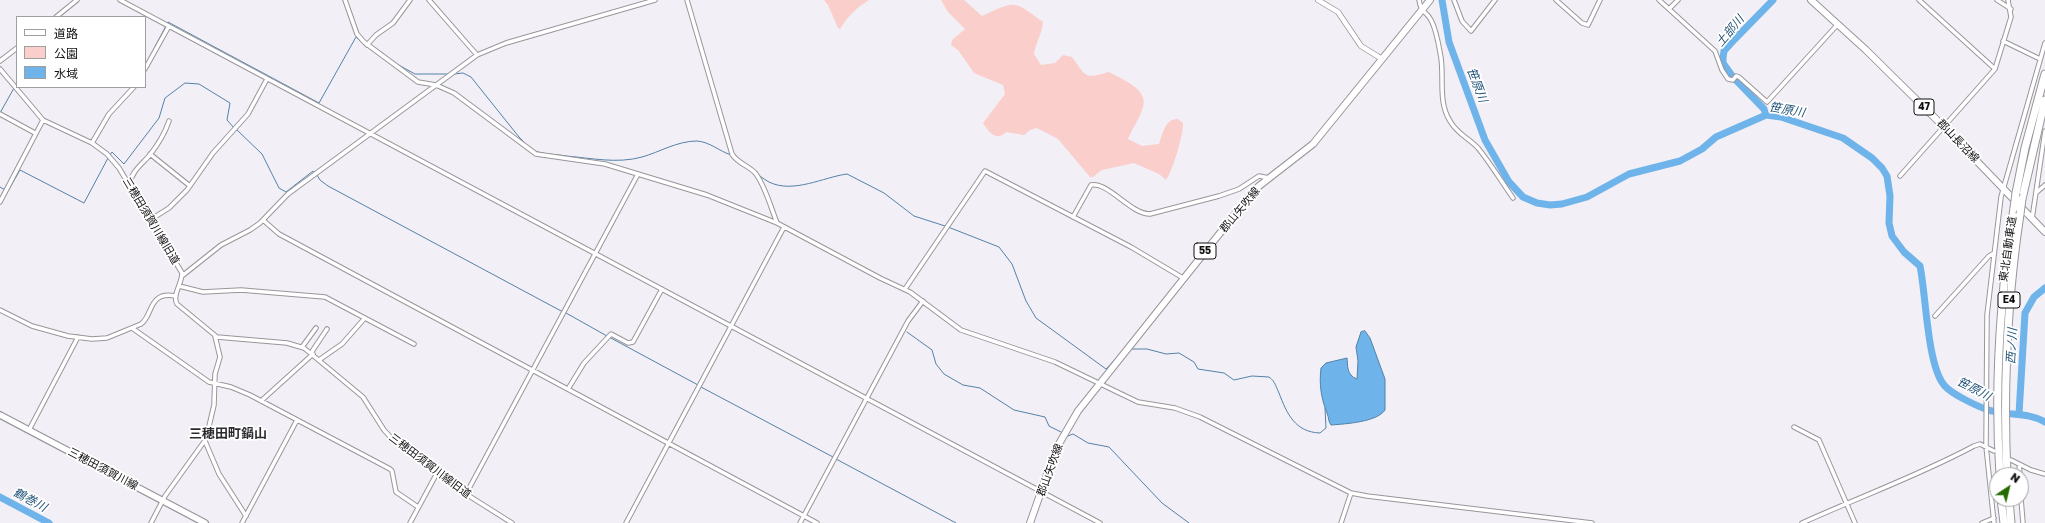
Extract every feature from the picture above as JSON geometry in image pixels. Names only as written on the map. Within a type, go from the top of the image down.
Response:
[{"type":"highway","name":"東北自動車道","points":[[2000,467],[1997,426],[1997,381],[2002,288],[2016,193],[2025,148],[2045,74]]},
{"type":"highway","name":"東北自動車道","points":[[2007,467],[2004,388],[2010,291],[2022,199],[2045,100]]},
{"type":"highway","points":[[2002,507],[2004,523]]},
{"type":"highway","points":[[2010,507],[2011,523]]},
{"type":"main road","name":"郡山矢吹線","points":[[1030,523],[1062,436],[1078,411],[1248,198],[1269,178],[1313,144],[1430,0]]},
{"type":"main road","name":"郡山長沼線","points":[[1811,0],[1838,24],[1944,127],[2045,232]]},
{"type":"main road","name":"郡山長沼線","points":[[2032,219],[2045,228]]},
{"type":"main road","name":"三穂田須賀川線","points":[[0,415],[164,500],[205,523]]},
{"type":"street","points":[[57,16],[77,0]]},
{"type":"street","points":[[120,0],[1041,493],[1100,523]]},
{"type":"street","points":[[344,0],[357,34],[367,45],[418,82],[436,85],[454,93],[536,154],[596,162],[682,186],[777,224],[904,290],[923,301],[961,330],[1035,354],[1138,402],[1176,408],[1200,417],[1351,492],[1367,496],[1592,523]]},
{"type":"street","points":[[367,45],[376,35],[393,23],[410,0]]},
{"type":"street","points":[[429,0],[477,55]]},
{"type":"street","points":[[182,276],[221,245],[250,230],[263,220],[288,194],[477,55],[506,43],[655,0]]},
{"type":"street","points":[[687,0],[732,154],[735,159],[755,173],[760,180],[777,224]]},
{"type":"street","points":[[1318,0],[1338,12],[1361,46],[1382,59]]},
{"type":"street","points":[[1419,0],[1422,10],[1430,18],[1435,33],[1441,59],[1443,102],[1446,115],[1457,131],[1477,147],[1513,198]]},
{"type":"street","points":[[1454,0],[1462,21],[1471,31],[1494,0]]},
{"type":"street","points":[[1556,0],[1582,23],[1588,25],[1600,0]]},
{"type":"street","points":[[1659,0],[1715,51],[1722,70],[1728,79],[1740,77],[1758,95],[1768,101],[1838,24]]},
{"type":"street","points":[[1669,9],[1678,0]]},
{"type":"street","points":[[1919,0],[1995,69]]},
{"type":"street","points":[[1998,0],[2011,9]]},
{"type":"street","points":[[1900,176],[1995,69],[2010,22],[2011,9],[2008,0]]},
{"type":"street","points":[[146,67],[169,26]]},
{"type":"street","points":[[2003,42],[2040,59]]},
{"type":"street","points":[[1994,523],[1986,446],[1987,315],[1994,253],[2004,188],[2045,44]]},
{"type":"street","points":[[0,61],[16,49]]},
{"type":"street","name":"三穂田須賀川線旧道","points":[[0,69],[43,120],[92,143],[107,154],[119,168],[182,276],[180,286],[175,296]]},
{"type":"street","points":[[150,220],[169,208],[190,186],[213,153],[248,114],[267,79]]},
{"type":"street","points":[[92,143],[109,114],[133,88]]},
{"type":"street","points":[[0,114],[36,133]]},
{"type":"street","points":[[0,202],[43,120]]},
{"type":"street","points":[[130,185],[132,175],[150,154],[167,128],[169,121]]},
{"type":"street","points":[[2032,219],[2045,131]]},
{"type":"street","points":[[150,154],[190,186]]},
{"type":"street","points":[[904,290],[983,172],[989,172],[1131,247],[1183,278]]},
{"type":"street","points":[[466,494],[638,174]]},
{"type":"street","points":[[1073,217],[1091,186],[1097,186],[1109,191],[1140,212],[1150,214],[1236,190],[1259,176],[1269,178]]},
{"type":"street","points":[[2036,193],[2045,185]]},
{"type":"street","points":[[263,220],[280,234],[817,523]]},
{"type":"street","points":[[626,523],[784,227]]},
{"type":"street","points":[[1935,316],[1989,256],[1994,253]]},
{"type":"street","points":[[180,286],[203,292],[241,290],[325,298],[364,320],[414,344]]},
{"type":"street","points":[[568,389],[584,363],[611,334],[628,343],[633,342],[662,289]]},
{"type":"street","points":[[0,310],[32,326],[78,337],[103,339],[144,322],[150,309],[157,300],[165,296],[175,296],[177,304],[195,317],[215,336],[220,355],[215,374],[214,405],[205,442],[164,500],[151,523]]},
{"type":"street","points":[[800,523],[908,321],[923,301]]},
{"type":"street","points":[[319,360],[342,344],[364,320]]},
{"type":"street","points":[[132,328],[215,384],[231,387],[260,401],[390,469],[392,471],[396,492],[418,507]]},
{"type":"street","points":[[302,347],[316,328]]},
{"type":"street","points":[[260,401],[312,354],[327,329]]},
{"type":"street","name":"三穂田須賀川線旧道","points":[[215,336],[287,343],[302,347],[363,397],[388,436],[466,494],[512,523]]},
{"type":"street","points":[[29,430],[78,337]]},
{"type":"street","points":[[242,523],[297,420]]},
{"type":"street","points":[[1794,427],[1819,440],[1855,523]]},
{"type":"street","points":[[205,442],[219,474],[246,516]]},
{"type":"street","points":[[1802,523],[1917,474],[1974,446],[1980,444],[1994,450]]},
{"type":"street","points":[[2011,460],[2045,474]]},
{"type":"street","points":[[410,523],[437,473]]},
{"type":"street","points":[[1341,523],[1351,492]]},
{"type":"street","points":[[2022,507],[2023,523]]},
{"type":"street","points":[[1982,523],[1994,518]]},
{"type":"green space","points":[[824,0],[869,0],[860,6],[846,20],[840,29],[838,28],[828,5]]},
{"type":"green space","points":[[941,0],[964,0],[982,16],[1008,5],[1019,6],[1043,22],[1034,54],[1041,65],[1055,63],[1063,55],[1072,57],[1087,75],[1095,76],[1109,72],[1133,85],[1142,95],[1144,101],[1142,111],[1128,139],[1142,146],[1159,144],[1163,131],[1170,121],[1178,119],[1183,123],[1182,135],[1177,153],[1166,180],[1159,174],[1134,163],[1102,170],[1093,177],[1090,177],[1058,139],[1037,128],[1030,130],[1024,135],[1006,132],[999,136],[993,135],[983,123],[1005,94],[1003,85],[974,73],[958,50],[951,45],[952,40],[965,29],[948,12]]},
{"type":"water","points":[[1365,331],[1370,338],[1385,379],[1385,410],[1381,414],[1368,420],[1331,425],[1320,385],[1321,368],[1326,363],[1347,358],[1349,372],[1357,379],[1358,361],[1356,347],[1361,332]]},
{"type":"waterway","name":"土部川","points":[[1442,0],[1449,42],[1485,140],[1509,182],[1523,197],[1537,203],[1550,205],[1562,204],[1587,197],[1629,174],[1680,161],[1702,149],[1716,137],[1766,115],[1781,117],[1843,138],[1872,158],[1882,168],[1887,176],[1890,196],[1889,223],[1892,236],[1904,252],[1920,266],[1934,361],[1938,375],[1944,385],[1973,404],[1999,412],[2026,415],[2045,422]]},
{"type":"waterway","name":"土部川","points":[[1766,115],[1764,109],[1733,77],[1723,63],[1723,58],[1724,51],[1773,0]]},
{"type":"waterway","points":[[148,60],[168,22],[319,103],[356,37],[365,46]]},
{"type":"waterway","points":[[393,62],[415,74],[449,74]]},
{"type":"waterway","points":[[454,74],[463,73],[471,77],[527,145]]},
{"type":"waterway","points":[[110,155],[112,152],[124,164],[159,118],[165,98],[185,83],[199,84],[230,103],[227,120],[234,128]]},
{"type":"waterway","points":[[0,113],[14,88]]},
{"type":"waterway","points":[[237,130],[262,154],[279,188],[286,192],[313,171],[314,173]]},
{"type":"waterway","points":[[533,150],[549,154],[604,160],[623,160],[642,157],[682,143],[697,141],[706,143],[731,155]]},
{"type":"waterway","points":[[8,191],[20,170],[84,203],[108,158]]},
{"type":"waterway","points":[[737,158],[765,180],[778,185],[798,186],[847,174],[884,193],[914,216],[945,226]]},
{"type":"waterway","points":[[317,175],[320,180],[328,186],[563,312]]},
{"type":"waterway","points":[[0,187],[5,190]]},
{"type":"waterway","points":[[948,227],[999,247],[1012,264],[1026,301],[1036,318],[1106,369],[1125,349]]},
{"type":"waterway","name":"西ノ川","points":[[2019,414],[2025,313],[2034,297],[2045,288]]},
{"type":"waterway","points":[[566,313],[607,336]]},
{"type":"waterway","points":[[907,332],[932,350],[936,364],[944,374],[963,385],[980,388],[1014,410],[1045,417],[1049,426],[1063,433]]},
{"type":"waterway","points":[[609,337],[698,385]]},
{"type":"waterway","points":[[1132,349],[1147,349],[1166,354],[1179,353],[1194,362],[1198,369],[1224,373],[1234,380],[1252,376],[1269,377],[1274,382],[1289,415],[1298,425],[1311,432],[1320,433],[1326,428],[1325,408]]},
{"type":"waterway","points":[[701,387],[833,457]]},
{"type":"waterway","points":[[1068,436],[1073,434],[1088,443],[1109,447],[1162,503],[1189,523]]},
{"type":"waterway","points":[[836,459],[956,523]]},
{"type":"waterway","name":"鶴巻川","points":[[0,497],[49,523]]},
{"type":"district","name":"三穂田町鍋山","points":[[228,434]]},
{"type":"water label","name":"笹原川","points":[[1477,85]]},
{"type":"water label","name":"笹原川","points":[[1787,110]]},
{"type":"water label","name":"笹原川","points":[[1974,389]]}]
